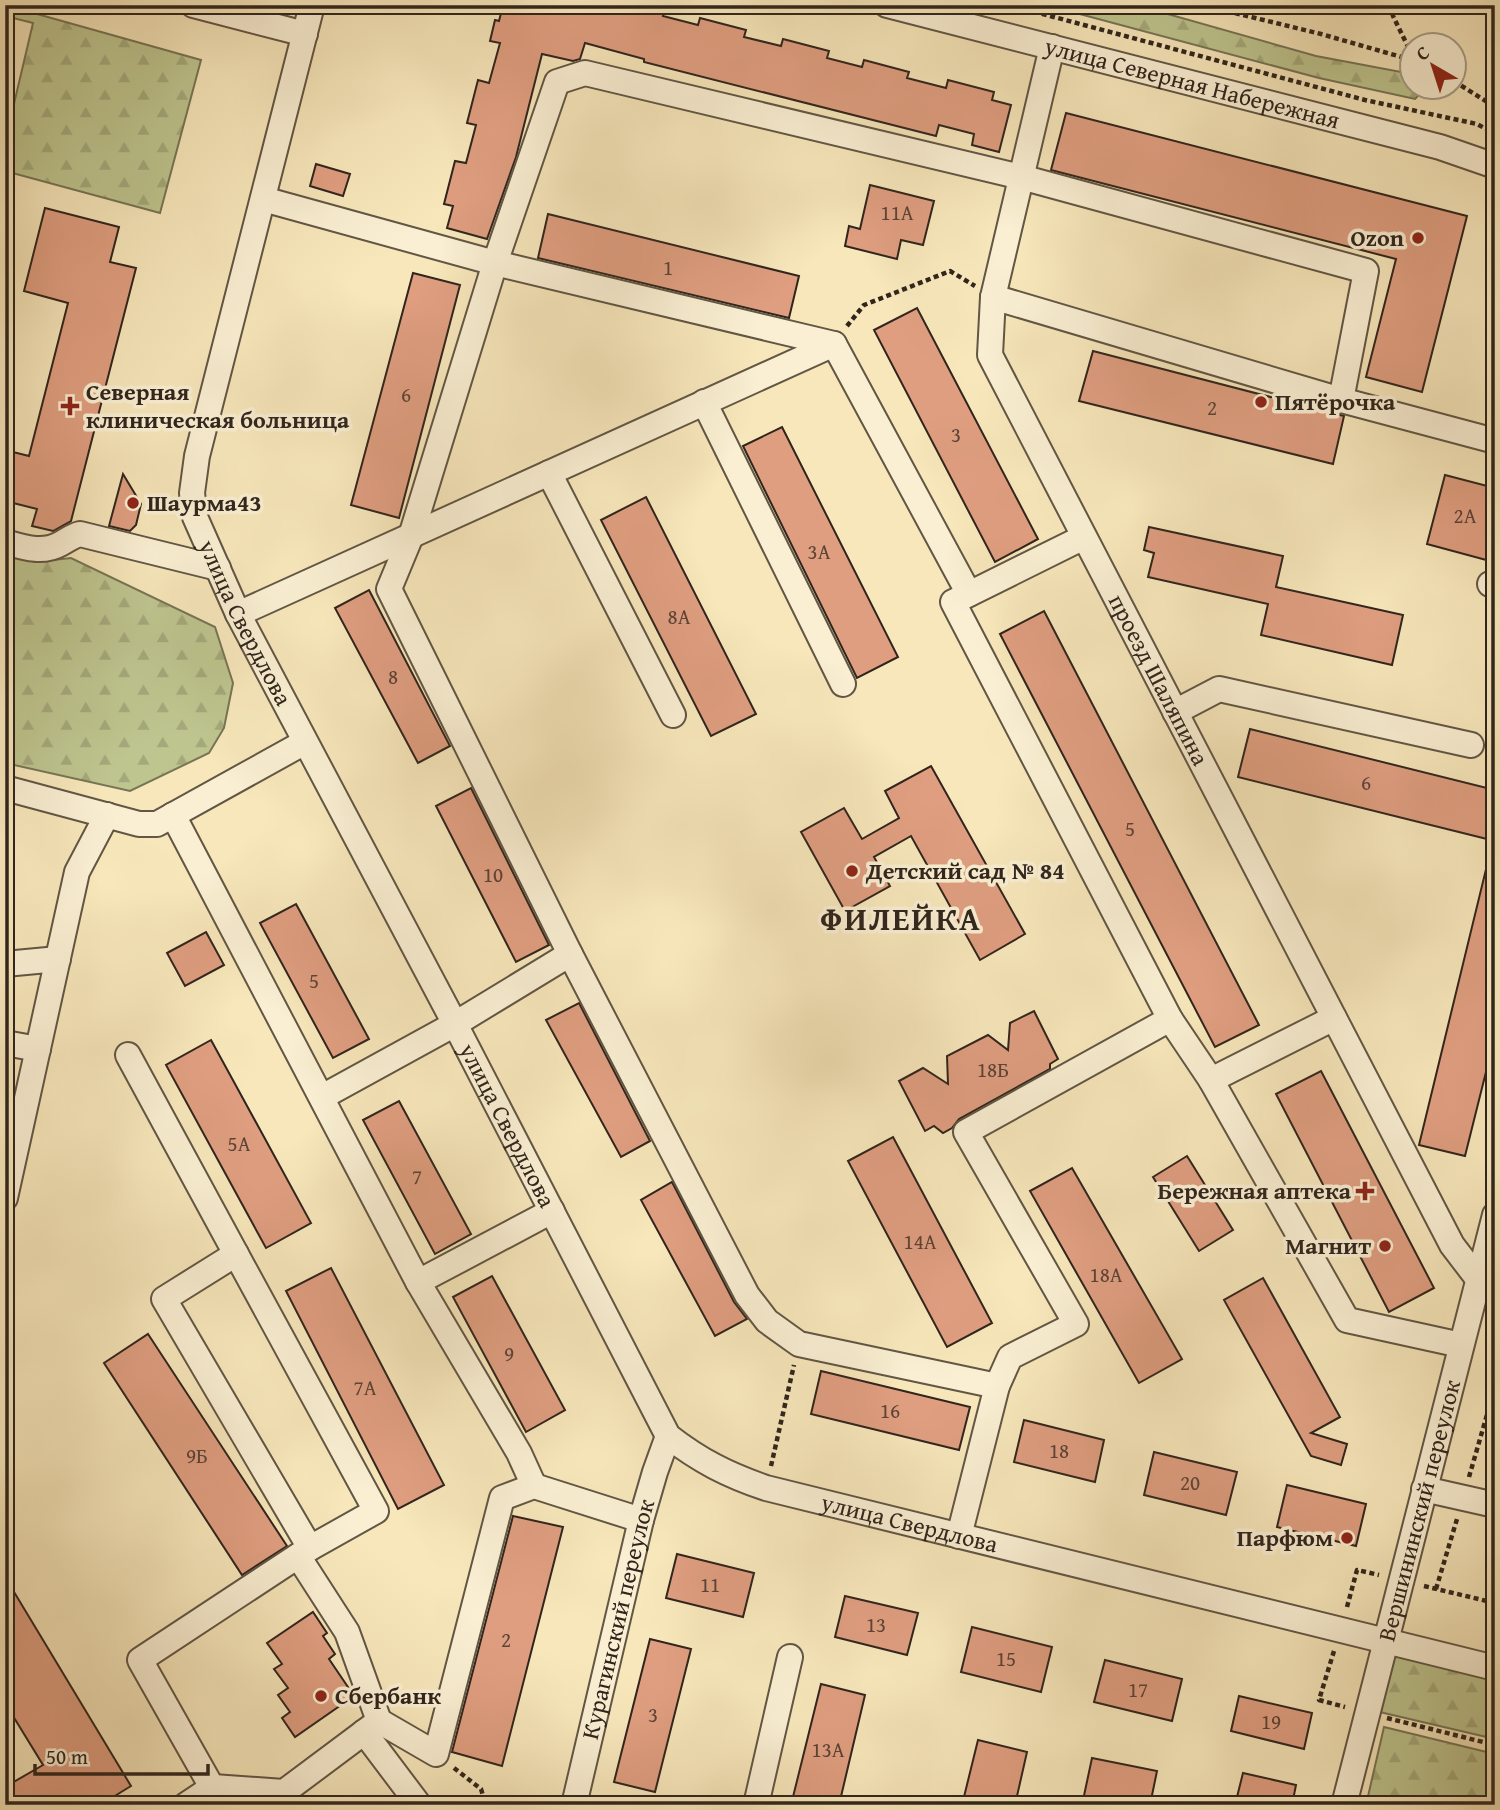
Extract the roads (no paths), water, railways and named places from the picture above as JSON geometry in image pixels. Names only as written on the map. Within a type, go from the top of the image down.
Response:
[{"type":"street","points":[[192,5],[305,34]]},
{"type":"street","name":"улица Свердлова","points":[[312,5],[197,456],[192,493],[195,517],[238,614],[455,1024],[668,1436],[695,1456],[727,1474],[766,1488],[1495,1668]]},
{"type":"street","name":"улица Северная Набережная","points":[[887,5],[1451,150],[1495,166]]},
{"type":"street","name":"проезд Шаляпина","points":[[1052,47],[993,296],[990,355],[1452,1245],[1478,1279]]},
{"type":"street","points":[[997,1386],[799,1344],[767,1321],[747,1295],[570,954],[389,589],[411,536],[495,263],[557,82],[585,73],[1021,177],[1366,271],[1342,400]]},
{"type":"street","points":[[262,199],[495,263],[834,344],[969,594]]},
{"type":"street","points":[[993,296],[1342,400],[1495,441]]},
{"type":"street","points":[[238,614],[834,344]]},
{"type":"street","points":[[704,402],[844,684]]},
{"type":"street","points":[[549,473],[673,715]]},
{"type":"street","points":[[5,542],[33,550],[59,545],[80,534],[218,568]]},
{"type":"street","points":[[1084,537],[953,602],[1170,1019],[1211,1080],[1347,1320],[1461,1345]]},
{"type":"street","points":[[1175,712],[1219,689],[1471,745]]},
{"type":"street","points":[[5,788],[139,824],[157,824],[305,742]]},
{"type":"street","points":[[5,1198],[77,872],[107,815]]},
{"type":"street","points":[[173,815],[418,1282],[519,1453],[534,1486]]},
{"type":"street","points":[[322,1097],[455,1024],[570,954]]},
{"type":"street","points":[[5,964],[58,959]]},
{"type":"street","points":[[1211,1080],[1334,1018]]},
{"type":"street","points":[[959,1536],[997,1386],[1010,1357],[1076,1324],[965,1132],[1170,1019]]},
{"type":"street","points":[[5,1043],[38,1049]]},
{"type":"street","points":[[128,1055],[376,1511],[304,1552],[140,1660],[218,1796]]},
{"type":"street","points":[[418,1282],[552,1211]]},
{"type":"street","name":"Вершининский переулок","points":[[1344,1805],[1495,1215]]},
{"type":"street","points":[[236,1254],[164,1299],[347,1632],[371,1726],[419,1805]]},
{"type":"street","name":"Курагинский переулок","points":[[574,1805],[641,1520],[654,1472],[668,1436]]},
{"type":"street","points":[[371,1726],[436,1754],[502,1498],[534,1486],[641,1520]]},
{"type":"street","points":[[1424,1489],[1495,1505]]},
{"type":"street","points":[[756,1805],[790,1657]]},
{"type":"street","points":[[186,1805],[218,1796],[289,1798],[371,1726]]},
{"type":"place","name":"Ozon","points":[[1418,238]]},
{"type":"place","name":"Пятёрочка","points":[[1261,402]]},
{"type":"place","name":"Северная клиническая больница","points":[[70,406]]},
{"type":"place","name":"Шаурма43","points":[[133,503]]},
{"type":"place","name":"Детский сад № 84","points":[[852,871]]},
{"type":"place","name":"Бережная аптека","points":[[1365,1191]]},
{"type":"place","name":"Магнит","points":[[1385,1246]]},
{"type":"place","name":"Парфюм","points":[[1347,1538]]},
{"type":"place","name":"Сбербанк","points":[[321,1696]]},
{"type":"district","name":"ФИЛЕЙКА","points":[[901,919]]}]
